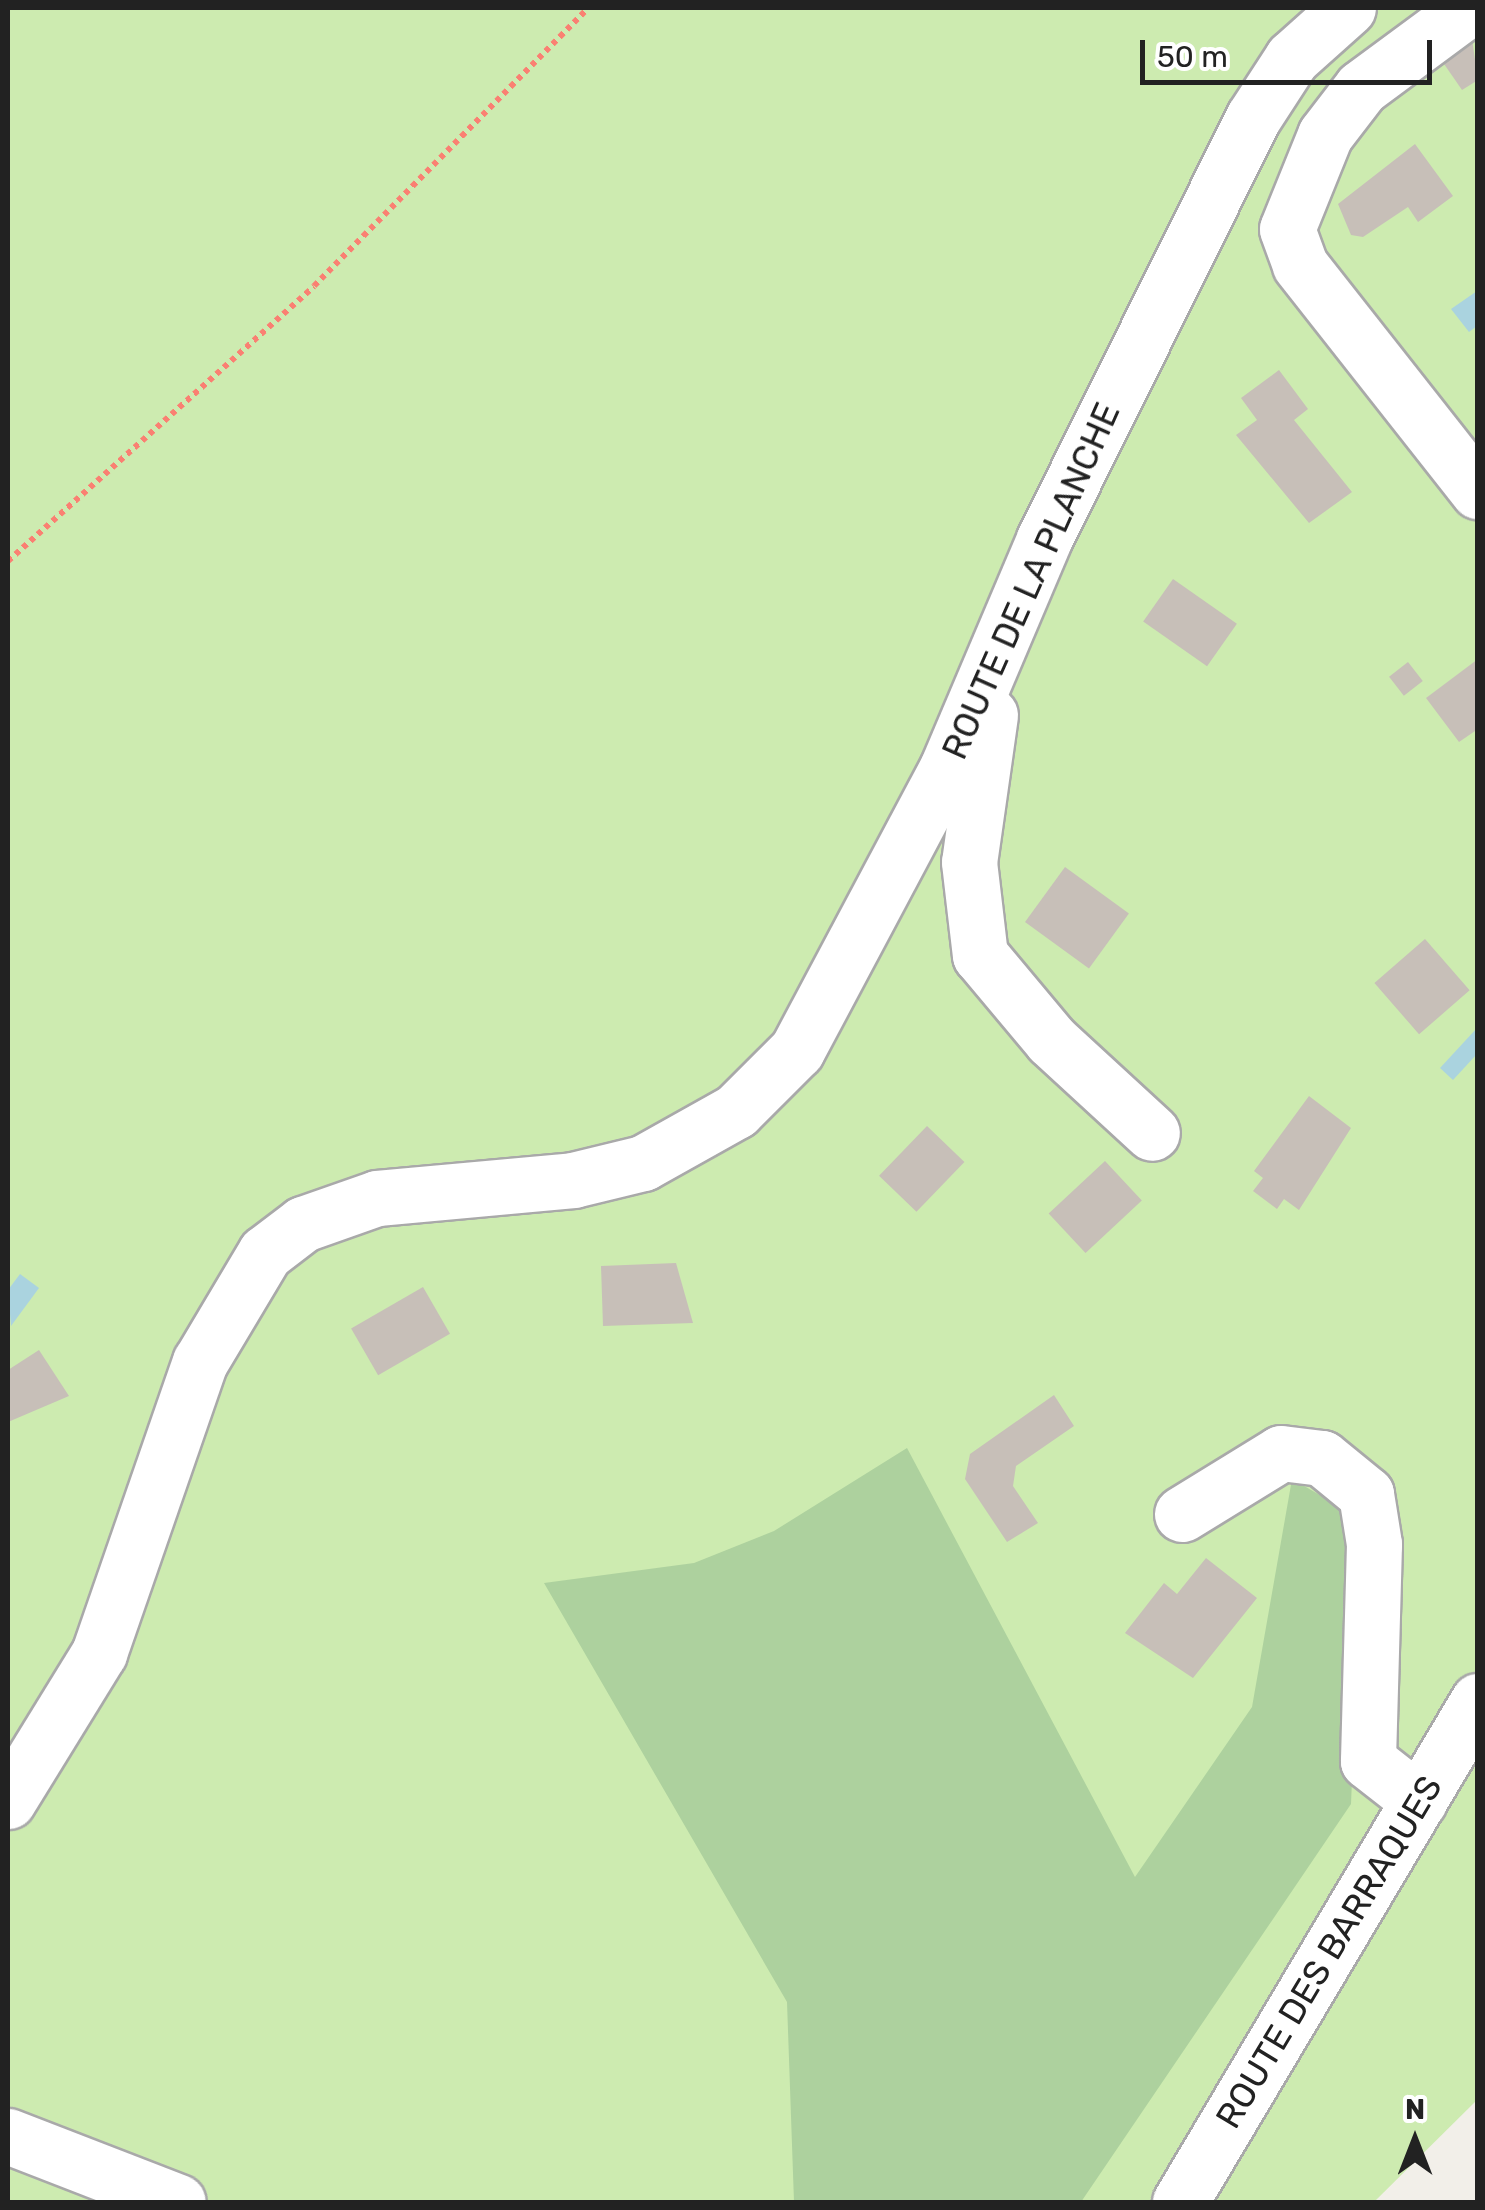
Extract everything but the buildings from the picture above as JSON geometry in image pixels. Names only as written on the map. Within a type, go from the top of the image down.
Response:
[{"type":"street","name":"ROUTE DE LA PLANCHE","points":[[8,1801],[99,1653],[200,1362],[265,1254],[304,1224],[377,1198],[573,1180],[695,1138],[797,1050],[840,984],[979,685],[1253,118],[1292,58],[1348,8]]},
{"type":"street","points":[[1469,8],[1361,88],[1324,135],[1287,230],[1300,265],[1478,490]]},
{"type":"street","points":[[979,685],[991,700],[968,906],[980,955],[1051,1040],[1152,1133]]},
{"type":"street","points":[[1182,1514],[1281,1453],[1322,1458],[1366,1494],[1374,1544],[1368,1761],[1419,1801]]},
{"type":"street","name":"ROUTE DES BARRAQUES","points":[[1180,2202],[1478,1701]]},
{"type":"street","points":[[8,2136],[178,2202]]},
{"type":"path","points":[[8,560],[300,299],[588,8]]},
{"type":"green space","points":[[8,8],[1477,8],[1477,2100],[1374,2202],[8,2202]]},
{"type":"green space","points":[[907,1448],[1135,1877],[1252,1707],[1292,1479],[1363,1520],[1351,1804],[1081,2202],[794,2202],[787,2002],[544,1583],[694,1563],[774,1531]]},
{"type":"water","points":[[1477,291],[1477,326],[1469,332],[1451,309]]},
{"type":"water","points":[[1477,1028],[1477,1054],[1453,1080],[1440,1068]]},
{"type":"water","points":[[20,1274],[39,1288],[11,1326],[8,1290]]}]
